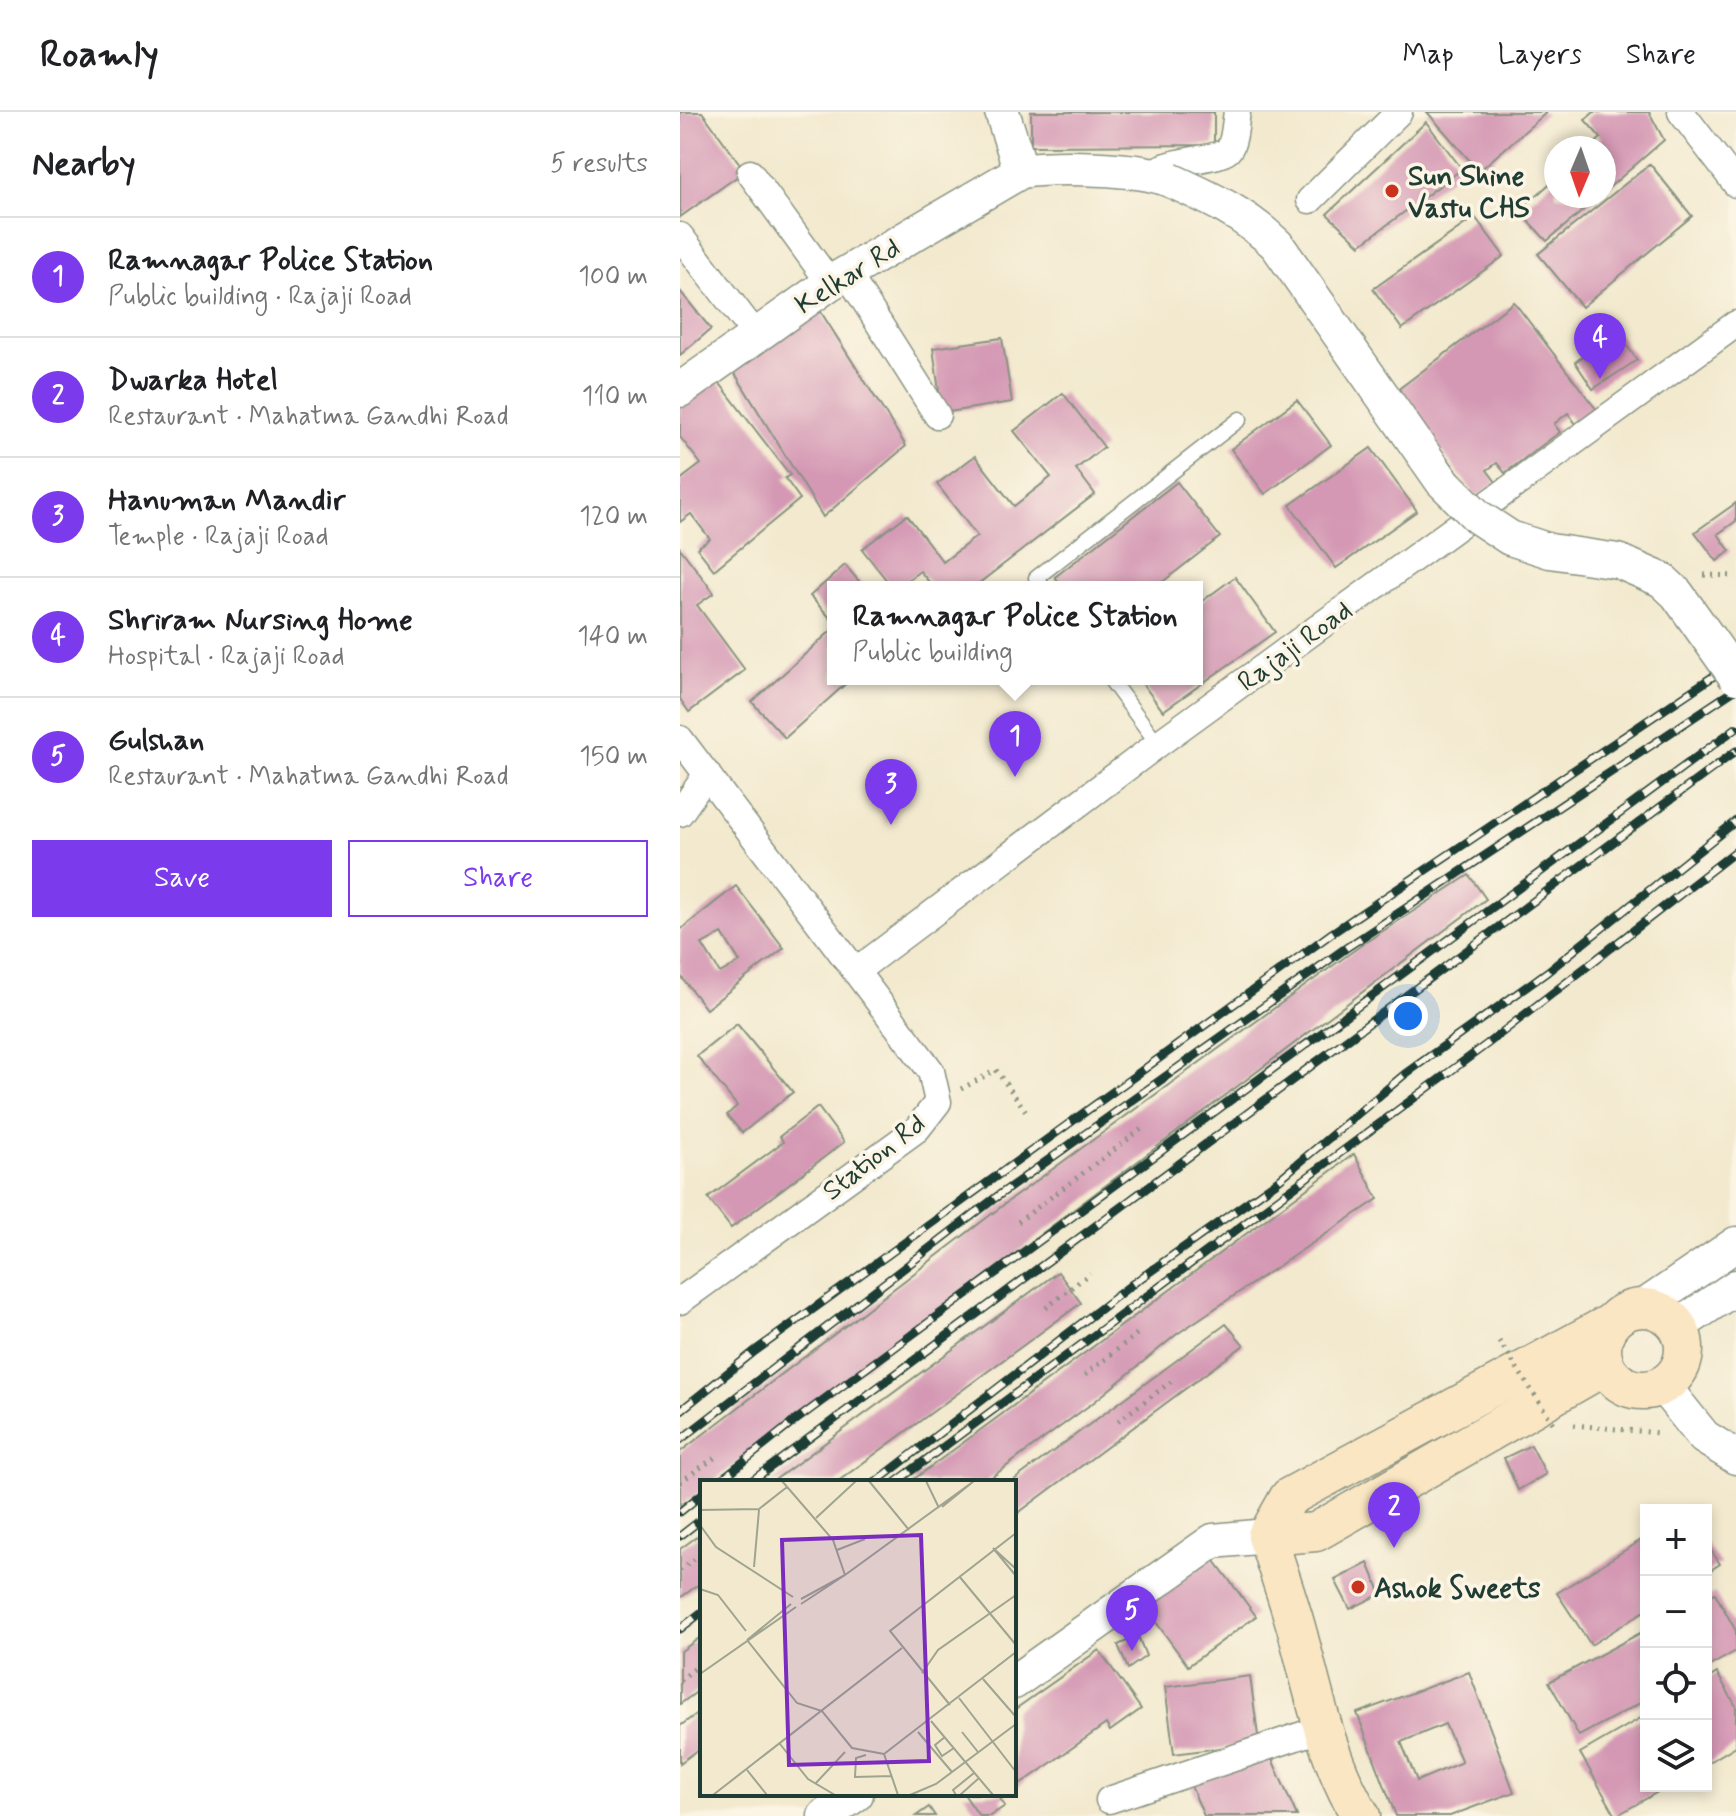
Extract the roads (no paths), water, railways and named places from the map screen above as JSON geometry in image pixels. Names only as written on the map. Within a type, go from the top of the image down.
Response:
[{"type":"main road","points":[[1361,1816],[1350,1799],[1323,1728],[1267,1536],[1289,1497],[1630,1310],[1657,1310],[1678,1326],[1685,1353],[1674,1377],[1663,1386],[1636,1390],[1613,1377],[1605,1366],[1603,1339],[1609,1324]]},
{"type":"main road","points":[[1267,1536],[1316,1532],[1605,1366]]},
{"type":"street","points":[[1002,112],[1021,171],[1043,168],[1161,176],[1218,201],[1255,224],[1277,245],[1442,481],[1478,517],[1510,538],[1550,551],[1618,561],[1662,580],[1677,594],[1736,677]]},
{"type":"street","points":[[1161,176],[1166,163],[1223,155],[1230,147],[1237,112]]},
{"type":"street","points":[[1310,200],[1399,112]]},
{"type":"street","points":[[1681,112],[1736,184]]},
{"type":"street","name":"Kelkar Rd","points":[[680,390],[838,278],[1021,171]]},
{"type":"street","points":[[750,173],[838,278],[915,360],[937,415]]},
{"type":"street","points":[[680,236],[755,334]]},
{"type":"street","name":"Rajaji Road","points":[[856,971],[1158,744],[1736,324]]},
{"type":"street","points":[[680,739],[856,971]]},
{"type":"street","points":[[680,813],[707,774]]},
{"type":"street","name":"Station Rd","points":[[680,1301],[917,1129],[938,1102],[931,1071],[856,971]]},
{"type":"street","points":[[1642,1308],[1736,1244]]},
{"type":"street","points":[[1678,1326],[1736,1287]]},
{"type":"street","points":[[1663,1386],[1704,1437],[1736,1457]]},
{"type":"street","points":[[1016,1681],[1213,1541],[1267,1536]]},
{"type":"street","points":[[1109,1800],[1323,1728]]},
{"type":"street","points":[[825,1816],[853,1796]]},
{"type":"lane","points":[[1038,581],[1036,578],[1240,419]]},
{"type":"lane","points":[[1114,685],[1158,744]]},
{"type":"railway","points":[[680,1411],[755,1351],[1332,933],[1736,661]]},
{"type":"railway","points":[[680,1440],[995,1198],[1346,948],[1736,689]]},
{"type":"railway","points":[[721,1480],[796,1420],[1736,728]]},
{"type":"railway","points":[[753,1480],[1736,751]]},
{"type":"railway","points":[[879,1480],[1131,1285],[1276,1182],[1405,1074],[1547,972],[1736,821]]},
{"type":"railway","points":[[899,1480],[1487,1044],[1736,851]]},
{"type":"railway","points":[[680,1512],[700,1496]]},
{"type":"railway","points":[[680,1536],[700,1521]]},
{"type":"railway","points":[[680,1629],[700,1614]]},
{"type":"place","name":"Sun Shine Vastu CHS","points":[[1392,191]]},
{"type":"place","name":"Shriram Nursing Home","points":[[1600,379]]},
{"type":"place","name":"Ramnagar Police Station","points":[[1015,777]]},
{"type":"place","name":"Hanuman Mandir","points":[[891,825]]},
{"type":"place","name":"Dwarka Hotel","points":[[1394,1548]]},
{"type":"place","name":"Ashok Sweets","points":[[1358,1587]]},
{"type":"place","name":"Gulshan","points":[[1132,1651]]}]
